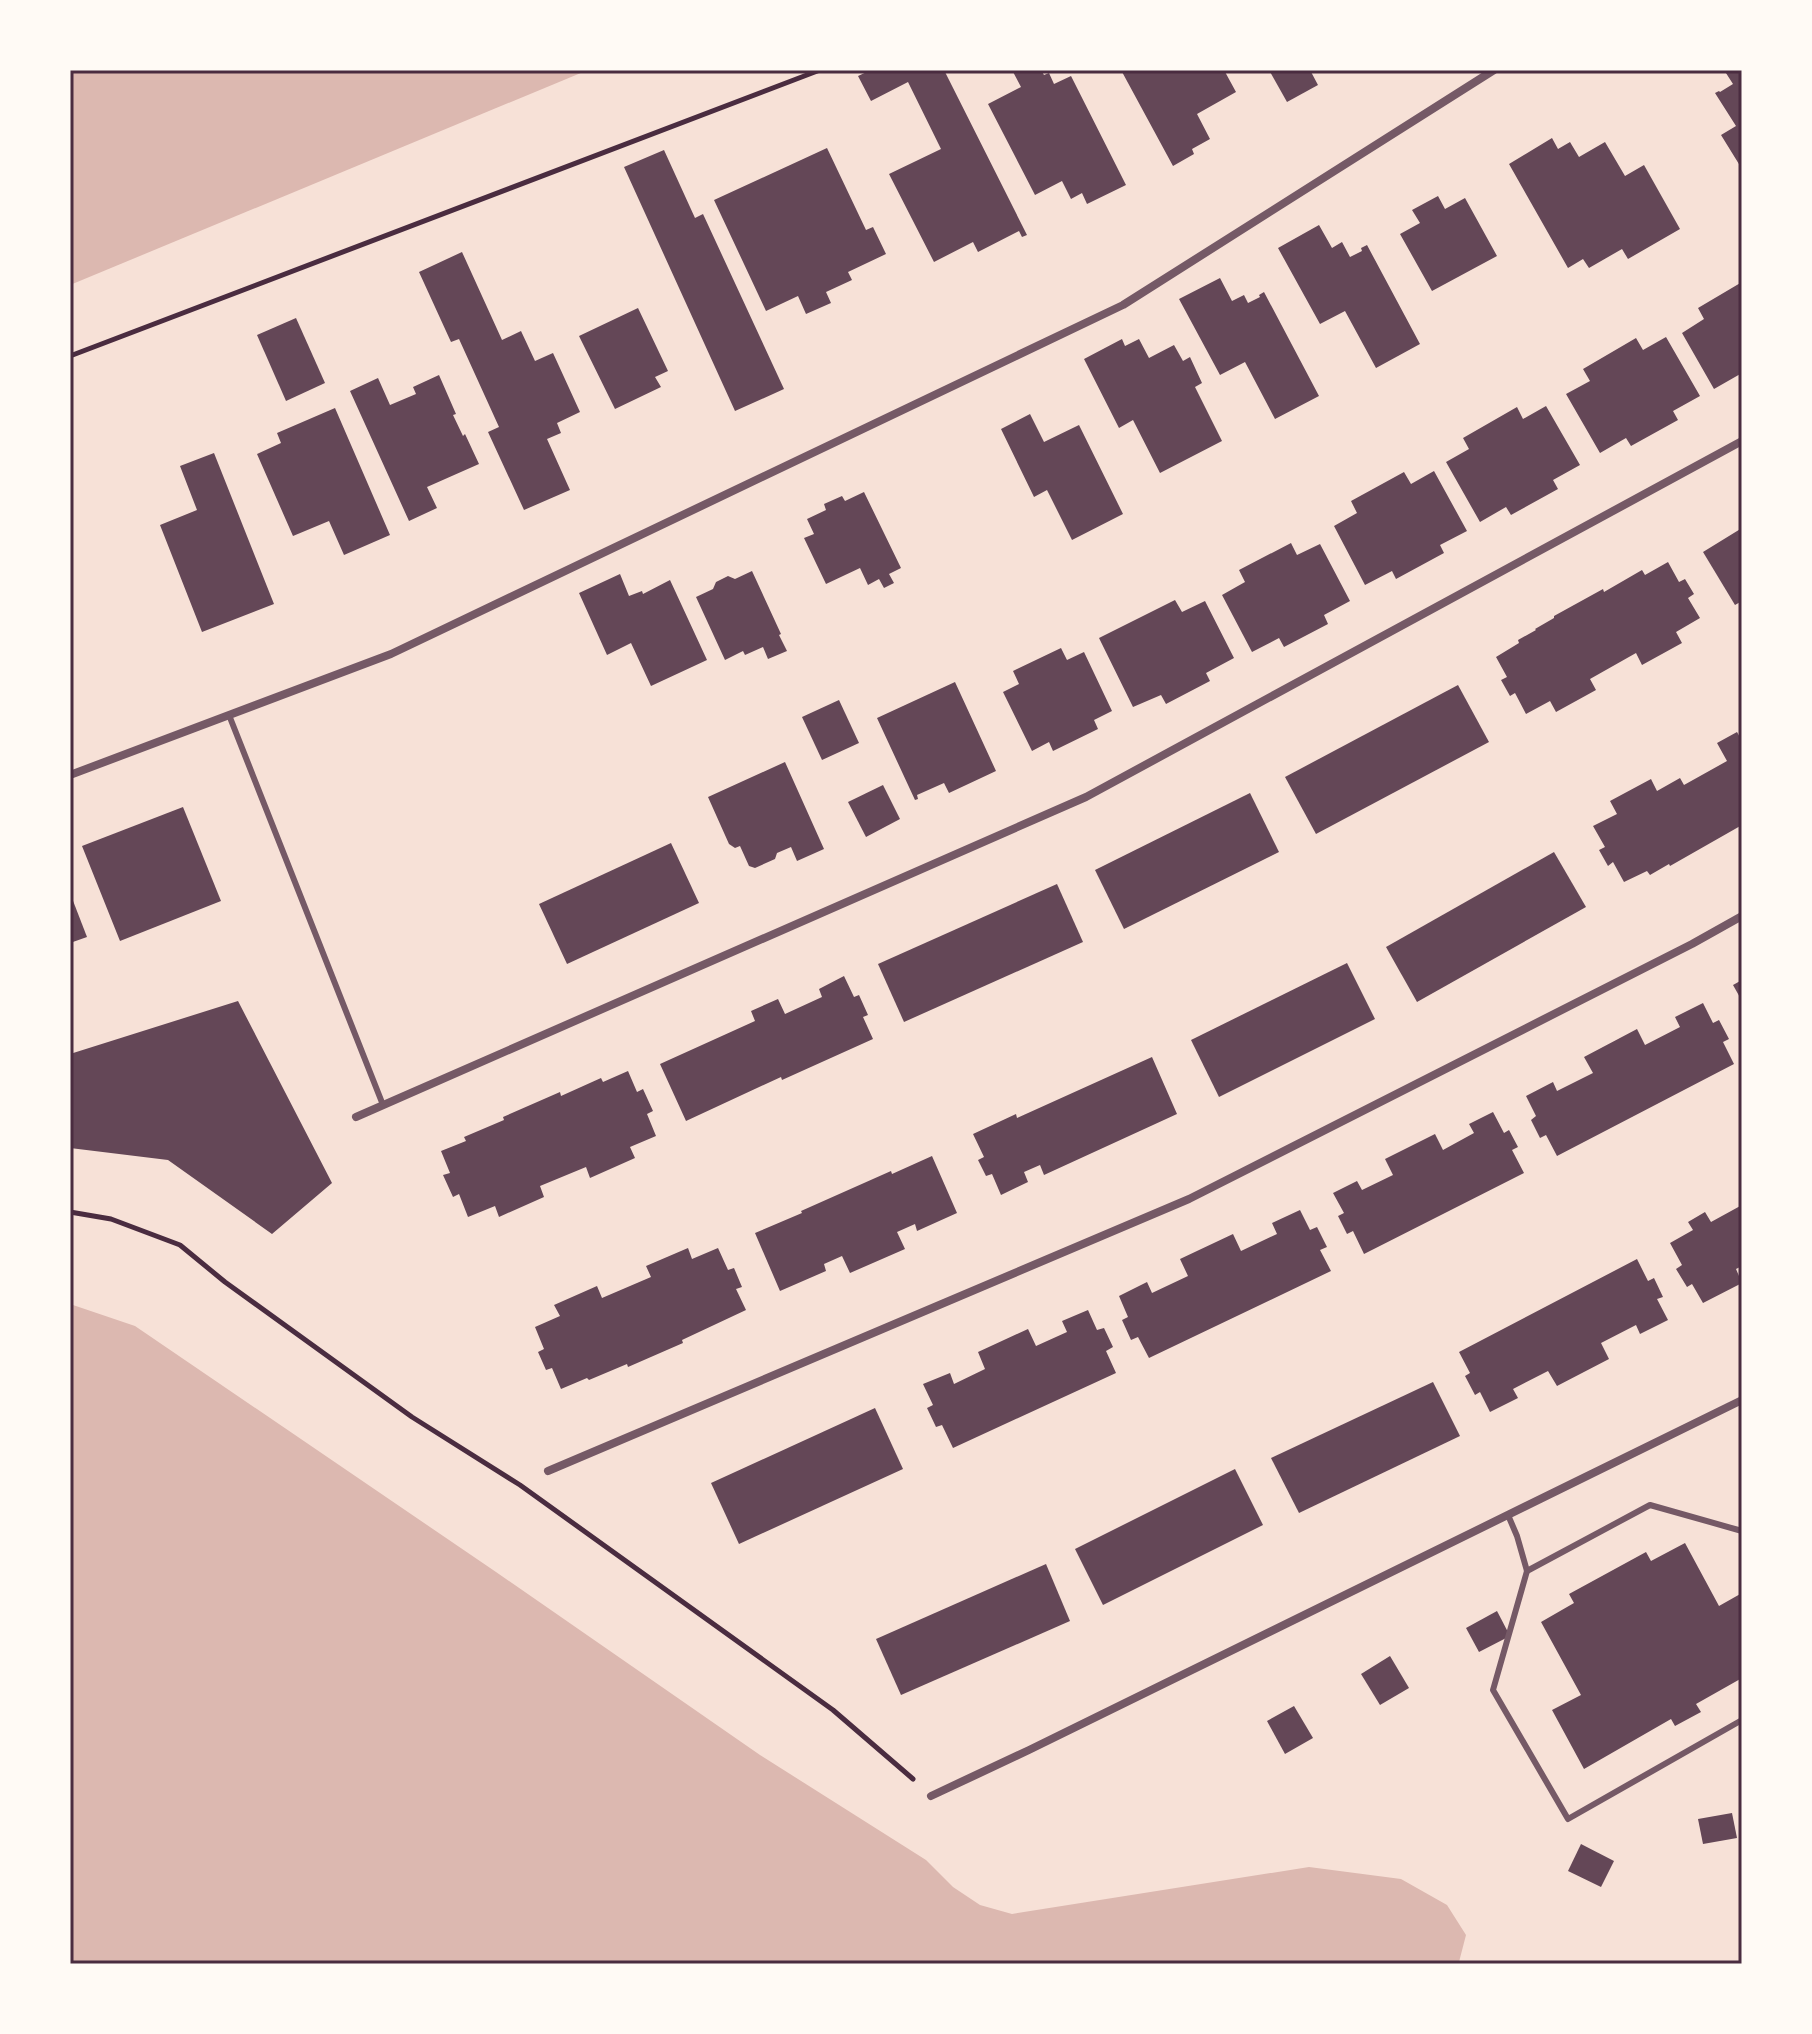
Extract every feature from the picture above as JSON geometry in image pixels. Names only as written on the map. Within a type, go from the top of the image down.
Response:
[{"type":"street","points":[[70,775],[391,654],[1123,305],[1494,70]]},
{"type":"street","points":[[356,1117],[1086,797],[1742,441]]},
{"type":"street","points":[[548,1471],[1189,1199],[1742,916]]},
{"type":"street","points":[[931,1796],[1043,1744],[1742,1400]]},
{"type":"lane","points":[[229,715],[383,1105]]},
{"type":"lane","points":[[1527,1571],[1650,1505],[1742,1531]]},
{"type":"lane","points":[[1508,1515],[1527,1571],[1493,1690],[1568,1819],[1742,1720]]},
{"type":"path","points":[[70,356],[820,70]]},
{"type":"path","points":[[70,1212],[111,1219],[180,1245],[225,1282],[412,1417],[520,1485],[833,1710],[931,1796]]},
{"type":"shaded area","points":[[70,70],[588,70],[70,285]]},
{"type":"shaded area","points":[[70,1304],[135,1326],[760,1755],[926,1860],[953,1887],[980,1905],[1012,1914],[1309,1867],[1401,1879],[1447,1905],[1466,1935],[1459,1962],[70,1964]]},
{"type":"building","points":[[871,70],[944,70],[1027,235],[1022,237],[1019,231],[978,252],[973,242],[934,262],[889,174],[941,149],[908,82],[871,101],[858,76]]},
{"type":"building","points":[[1012,70],[1041,70],[1044,75],[1049,73],[1054,84],[1071,76],[1126,185],[1087,204],[1082,193],[1071,199],[1062,181],[1035,195],[988,104],[1021,87]]},
{"type":"building","points":[[1121,70],[1224,70],[1236,92],[1197,114],[1210,139],[1192,149],[1194,154],[1173,166]]},
{"type":"building","points":[[1269,70],[1310,70],[1318,85],[1287,102]]},
{"type":"building","points":[[1724,70],[1742,70],[1742,169],[1721,135],[1736,126],[1715,93],[1733,84]]},
{"type":"building","points":[[1552,138],[1558,149],[1570,142],[1579,157],[1605,142],[1625,176],[1644,165],[1680,229],[1628,259],[1622,249],[1589,268],[1583,259],[1568,268],[1509,164]]},
{"type":"building","points":[[827,148],[866,230],[873,227],[886,254],[848,272],[852,280],[826,292],[831,303],[806,314],[798,296],[766,311],[714,200]]},
{"type":"building","points":[[664,150],[695,218],[703,214],[784,389],[735,411],[624,167]]},
{"type":"building","points":[[1438,196],[1445,209],[1465,198],[1497,256],[1432,291],[1400,234],[1420,223],[1412,210]]},
{"type":"building","points":[[1319,225],[1332,248],[1342,242],[1350,257],[1367,245],[1420,344],[1376,368],[1345,311],[1320,324],[1278,248]]},
{"type":"building","points":[[462,252],[502,340],[521,331],[535,361],[553,353],[580,412],[557,423],[561,433],[547,439],[570,490],[524,510],[488,432],[499,427],[459,339],[451,342],[419,272]]},
{"type":"building","points":[[1220,278],[1232,301],[1244,295],[1248,303],[1264,292],[1319,396],[1275,419],[1245,362],[1220,375],[1179,299]]},
{"type":"building","points":[[1742,282],[1742,373],[1714,389],[1682,333],[1704,319],[1698,308]]},
{"type":"building","points":[[638,308],[668,371],[655,377],[661,387],[615,409],[579,336]]},
{"type":"building","points":[[296,318],[325,383],[286,401],[257,335]]},
{"type":"building","points":[[1666,337],[1700,396],[1673,411],[1678,420],[1631,446],[1626,438],[1600,453],[1566,394],[1590,381],[1583,369],[1636,338],[1643,350]]},
{"type":"building","points":[[1122,339],[1125,346],[1139,339],[1149,358],[1174,345],[1183,361],[1190,357],[1202,383],[1195,387],[1222,441],[1160,473],[1133,420],[1119,428],[1084,359]]},
{"type":"building","points":[[439,375],[456,414],[453,415],[479,464],[427,487],[437,508],[409,521],[350,391],[378,378],[390,405],[416,394],[413,387]]},
{"type":"building","points":[[1546,406],[1580,465],[1553,480],[1558,489],[1511,515],[1506,507],[1480,522],[1446,462],[1469,449],[1463,438],[1517,407],[1523,419]]},
{"type":"building","points":[[335,408],[390,535],[344,555],[329,521],[293,536],[257,454],[281,443],[277,433]]},
{"type":"building","points":[[1030,414],[1044,442],[1079,425],[1123,514],[1072,540],[1047,490],[1034,497],[1001,429]]},
{"type":"building","points":[[214,453],[274,604],[202,632],[160,525],[197,510],[180,466]]},
{"type":"building","points":[[1434,471],[1467,531],[1440,545],[1444,553],[1396,579],[1392,571],[1365,585],[1334,526],[1357,513],[1351,501],[1404,472],[1411,484]]},
{"type":"building","points":[[864,492],[901,568],[889,574],[894,583],[884,588],[879,579],[868,585],[860,568],[826,584],[804,538],[814,534],[807,519],[826,510],[824,504],[842,496],[845,501]]},
{"type":"building","points":[[1742,528],[1742,601],[1735,605],[1703,552]]},
{"type":"building","points":[[1291,543],[1297,555],[1320,544],[1350,601],[1324,615],[1328,624],[1284,647],[1279,638],[1252,652],[1222,595],[1245,582],[1239,570]]},
{"type":"building","points":[[1668,562],[1679,582],[1685,579],[1694,594],[1688,598],[1700,618],[1676,632],[1682,643],[1642,665],[1636,653],[1590,679],[1596,690],[1556,712],[1550,701],[1526,714],[1515,693],[1510,696],[1501,680],[1507,677],[1496,657],[1554,616],[1642,570],[1645,575]]},
{"type":"building","points":[[752,571],[787,651],[768,659],[763,647],[745,655],[743,651],[725,660],[696,597],[713,589],[716,582],[728,576],[735,579]]},
{"type":"building","points":[[620,574],[629,596],[642,591],[643,594],[670,580],[707,660],[651,686],[631,643],[607,655],[579,593]]},
{"type":"building","points":[[1175,600],[1182,612],[1205,601],[1234,658],[1206,673],[1210,681],[1166,704],[1161,695],[1133,707],[1099,638]]},
{"type":"building","points":[[1061,648],[1067,660],[1084,652],[1112,711],[1094,720],[1098,729],[1053,751],[1049,742],[1032,751],[1003,692],[1019,684],[1013,671]]},
{"type":"building","points":[[955,682],[996,771],[949,793],[944,783],[917,795],[918,799],[915,800],[877,718]]},
{"type":"building","points":[[1458,685],[1489,742],[1316,834],[1285,777]]},
{"type":"building","points":[[839,700],[859,743],[822,760],[802,717]]},
{"type":"building","points":[[1737,732],[1742,741],[1742,825],[1670,866],[1650,875],[1647,871],[1624,882],[1613,862],[1608,866],[1599,850],[1605,847],[1593,826],[1617,814],[1610,801],[1651,779],[1657,791],[1680,778],[1684,785],[1727,761],[1717,743]]},
{"type":"building","points":[[785,762],[824,849],[797,861],[791,847],[755,868],[749,866],[740,846],[735,848],[729,844],[708,797]]},
{"type":"building","points":[[883,785],[900,819],[866,837],[848,802]]},
{"type":"building","points":[[1250,793],[1279,852],[1124,929],[1095,870]]},
{"type":"building","points":[[183,807],[221,901],[120,941],[82,846]]},
{"type":"building","points":[[671,843],[699,903],[567,964],[539,904]]},
{"type":"building","points":[[1554,852],[1586,907],[1417,1002],[1386,947]]},
{"type":"building","points":[[1057,884],[1083,942],[904,1022],[878,964]]},
{"type":"building","points":[[70,893],[87,937],[70,943]]},
{"type":"building","points":[[1347,963],[1375,1019],[1219,1097],[1191,1040]]},
{"type":"building","points":[[844,976],[854,997],[859,995],[868,1015],[863,1017],[873,1039],[686,1121],[660,1064],[755,1021],[751,1011],[778,999],[785,1014],[822,997],[819,989]]},
{"type":"building","points":[[1742,980],[1742,1001],[1733,985]]},
{"type":"building","points":[[238,1001],[332,1183],[272,1234],[168,1160],[70,1148],[70,1054]]},
{"type":"building","points":[[1703,1003],[1713,1023],[1719,1020],[1729,1039],[1723,1042],[1734,1064],[1557,1156],[1546,1135],[1540,1138],[1531,1120],[1536,1116],[1526,1096],[1553,1082],[1557,1091],[1593,1073],[1584,1057],[1637,1029],[1645,1045],[1680,1027],[1675,1017]]},
{"type":"building","points":[[1152,1057],[1177,1114],[1044,1175],[1040,1165],[1024,1172],[1028,1182],[1001,1195],[992,1174],[986,1176],[978,1160],[984,1157],[973,1134],[1016,1114],[1017,1118]]},
{"type":"building","points":[[628,1071],[637,1092],[643,1089],[653,1111],[647,1114],[656,1136],[630,1147],[635,1158],[590,1178],[586,1167],[540,1186],[544,1197],[499,1217],[495,1206],[468,1217],[459,1194],[453,1197],[443,1175],[450,1173],[441,1151],[466,1141],[464,1137],[504,1120],[503,1117],[560,1092],[561,1096],[601,1078],[603,1082]]},
{"type":"building","points":[[1493,1112],[1504,1133],[1509,1130],[1518,1147],[1512,1150],[1524,1173],[1364,1254],[1353,1231],[1347,1234],[1338,1216],[1344,1213],[1333,1193],[1357,1181],[1362,1190],[1393,1175],[1385,1159],[1435,1134],[1443,1150],[1474,1133],[1469,1124]]},
{"type":"building","points":[[932,1156],[957,1213],[917,1231],[915,1224],[897,1232],[905,1249],[850,1273],[842,1256],[824,1264],[826,1271],[780,1291],[755,1233],[891,1171],[892,1174]]},
{"type":"building","points":[[1742,1205],[1742,1266],[1736,1269],[1742,1283],[1703,1303],[1692,1284],[1687,1287],[1676,1269],[1682,1265],[1670,1243],[1693,1230],[1688,1222],[1705,1212],[1711,1222]]},
{"type":"building","points":[[1300,1210],[1310,1230],[1317,1227],[1327,1247],[1320,1250],[1331,1271],[1149,1358],[1138,1337],[1131,1340],[1122,1320],[1128,1317],[1119,1296],[1147,1282],[1152,1293],[1188,1276],[1180,1259],[1233,1234],[1241,1251],[1277,1234],[1272,1223]]},
{"type":"building","points":[[688,1248],[692,1259],[718,1248],[728,1270],[734,1268],[742,1287],[736,1289],[746,1310],[628,1367],[627,1364],[561,1389],[552,1368],[546,1370],[538,1352],[544,1349],[535,1327],[560,1316],[554,1305],[597,1286],[602,1298],[651,1277],[646,1266]]},
{"type":"building","points":[[1637,1259],[1648,1281],[1654,1278],[1663,1297],[1657,1299],[1668,1320],[1640,1334],[1636,1325],[1601,1343],[1609,1359],[1557,1386],[1548,1371],[1513,1389],[1518,1398],[1490,1412],[1480,1392],[1475,1395],[1465,1376],[1470,1373],[1459,1352]]},
{"type":"building","points":[[1088,1310],[1097,1330],[1104,1328],[1113,1347],[1106,1351],[1116,1373],[953,1448],[942,1425],[936,1427],[927,1408],[933,1405],[923,1384],[950,1373],[954,1384],[985,1369],[978,1352],[1028,1329],[1036,1346],[1067,1332],[1062,1321]]},
{"type":"building","points":[[1433,1382],[1460,1436],[1299,1513],[1271,1458]]},
{"type":"building","points":[[875,1408],[903,1469],[739,1544],[711,1483]]},
{"type":"building","points":[[1235,1469],[1263,1525],[1103,1605],[1075,1549]]},
{"type":"building","points":[[1685,1543],[1719,1606],[1742,1593],[1742,1678],[1696,1704],[1701,1712],[1675,1726],[1671,1719],[1584,1769],[1552,1710],[1581,1695],[1541,1622],[1574,1603],[1569,1594],[1646,1552],[1651,1561]]},
{"type":"building","points":[[1046,1564],[1070,1621],[901,1695],[876,1639]]},
{"type":"building","points":[[1497,1611],[1510,1636],[1479,1652],[1466,1628]]},
{"type":"building","points":[[1390,1656],[1409,1688],[1380,1705],[1361,1674]]},
{"type":"building","points":[[1294,1706],[1313,1738],[1285,1754],[1267,1721]]},
{"type":"building","points":[[1732,1813],[1737,1838],[1703,1844],[1698,1819]]},
{"type":"building","points":[[1581,1844],[1614,1861],[1601,1887],[1568,1871]]}]
